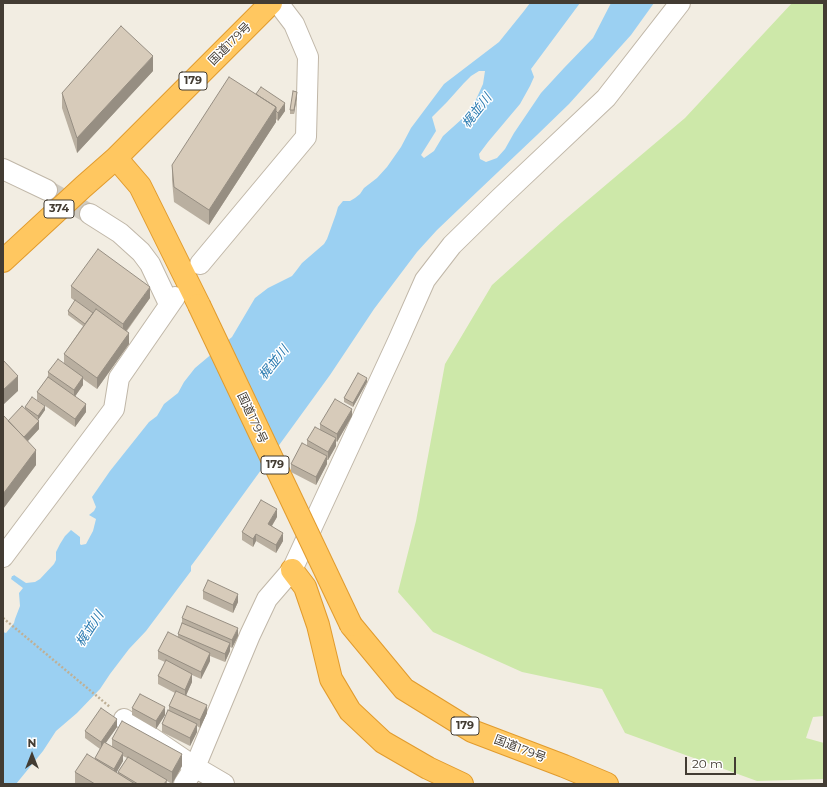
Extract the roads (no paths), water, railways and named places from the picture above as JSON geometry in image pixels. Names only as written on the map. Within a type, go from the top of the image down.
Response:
[{"type":"highway","name":"国道179号","points":[[271,3],[116,158],[140,186],[199,305],[351,625],[404,689],[472,731],[607,784]]},
{"type":"highway","name":"374","points":[[3,261],[116,158]]},
{"type":"highway","points":[[292,570],[305,587],[318,625],[331,679],[350,711],[383,742],[428,768],[462,784]]},
{"type":"street","points":[[200,264],[306,137],[308,57],[294,24],[278,3]]},
{"type":"street","points":[[184,784],[195,767],[250,635],[267,599],[292,570],[425,280],[452,245],[606,98],[680,3]]},
{"type":"street","points":[[3,169],[48,190]]},
{"type":"street","points":[[3,557],[114,409],[119,378],[172,300],[141,252],[120,233],[90,214]]},
{"type":"street","points":[[124,719],[195,767],[224,784]]},
{"type":"water","name":"梶並川","points":[[530,3],[580,3],[531,69],[534,77],[520,104],[479,154],[480,159],[486,162],[497,158],[505,149],[541,93],[593,38],[611,3],[654,3],[631,35],[569,104],[437,230],[417,252],[374,309],[330,375],[191,566],[191,571],[146,631],[129,649],[100,689],[77,713],[56,731],[43,751],[16,784],[3,784],[3,632],[6,633],[14,623],[20,606],[19,593],[23,588],[11,579],[12,576],[14,575],[26,583],[35,582],[40,579],[54,564],[56,560],[56,552],[60,544],[71,530],[80,537],[81,545],[86,544],[93,531],[96,519],[89,515],[96,507],[92,497],[110,471],[149,422],[157,416],[164,404],[178,393],[184,382],[195,368],[232,337],[255,298],[268,288],[292,276],[302,263],[324,244],[338,207],[343,201],[350,201],[355,198],[364,188],[377,178],[387,167],[401,147],[411,128],[444,84],[499,42]],"holes":[[[479,71],[485,71],[483,84],[474,104],[463,118],[443,136],[434,151],[424,158],[421,155],[436,131],[432,117],[471,76]]]},
{"type":"tunnel","points":[[47,190],[90,214]]}]
